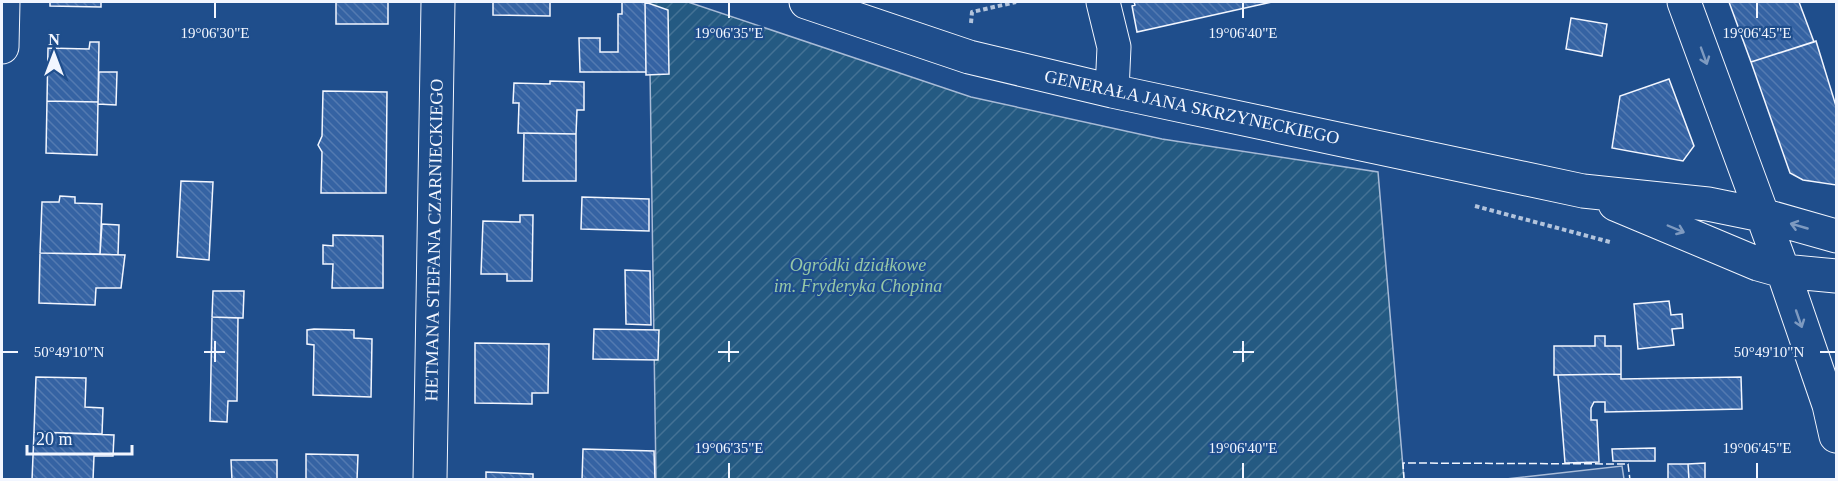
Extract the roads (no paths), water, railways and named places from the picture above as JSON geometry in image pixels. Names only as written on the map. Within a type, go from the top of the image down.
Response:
[{"type":"street","points":[[2,47],[3,2]]},
{"type":"street","name":"HETMANA STEFANA CZARNIECKIEGO","points":[[430,480],[438,2]]},
{"type":"street","name":"GENERAŁA JANA SKRZYNECKIEGO","points":[[806,2],[852,9],[969,57],[1112,91],[1583,191],[1708,204],[1762,215],[1836,236]]},
{"type":"street","points":[[1103,2],[1114,47],[1112,91]]},
{"type":"street","points":[[1684,2],[1783,271],[1829,405],[1836,436]]},
{"type":"street","name":"GENERAŁA JANA SKRZYNECKIEGO","points":[[1583,191],[1758,264],[1783,271],[1836,276]]},
{"type":"park label","name":"Ogródki działkowe im. Fryderyka Chopina","points":[[858,275]]}]
